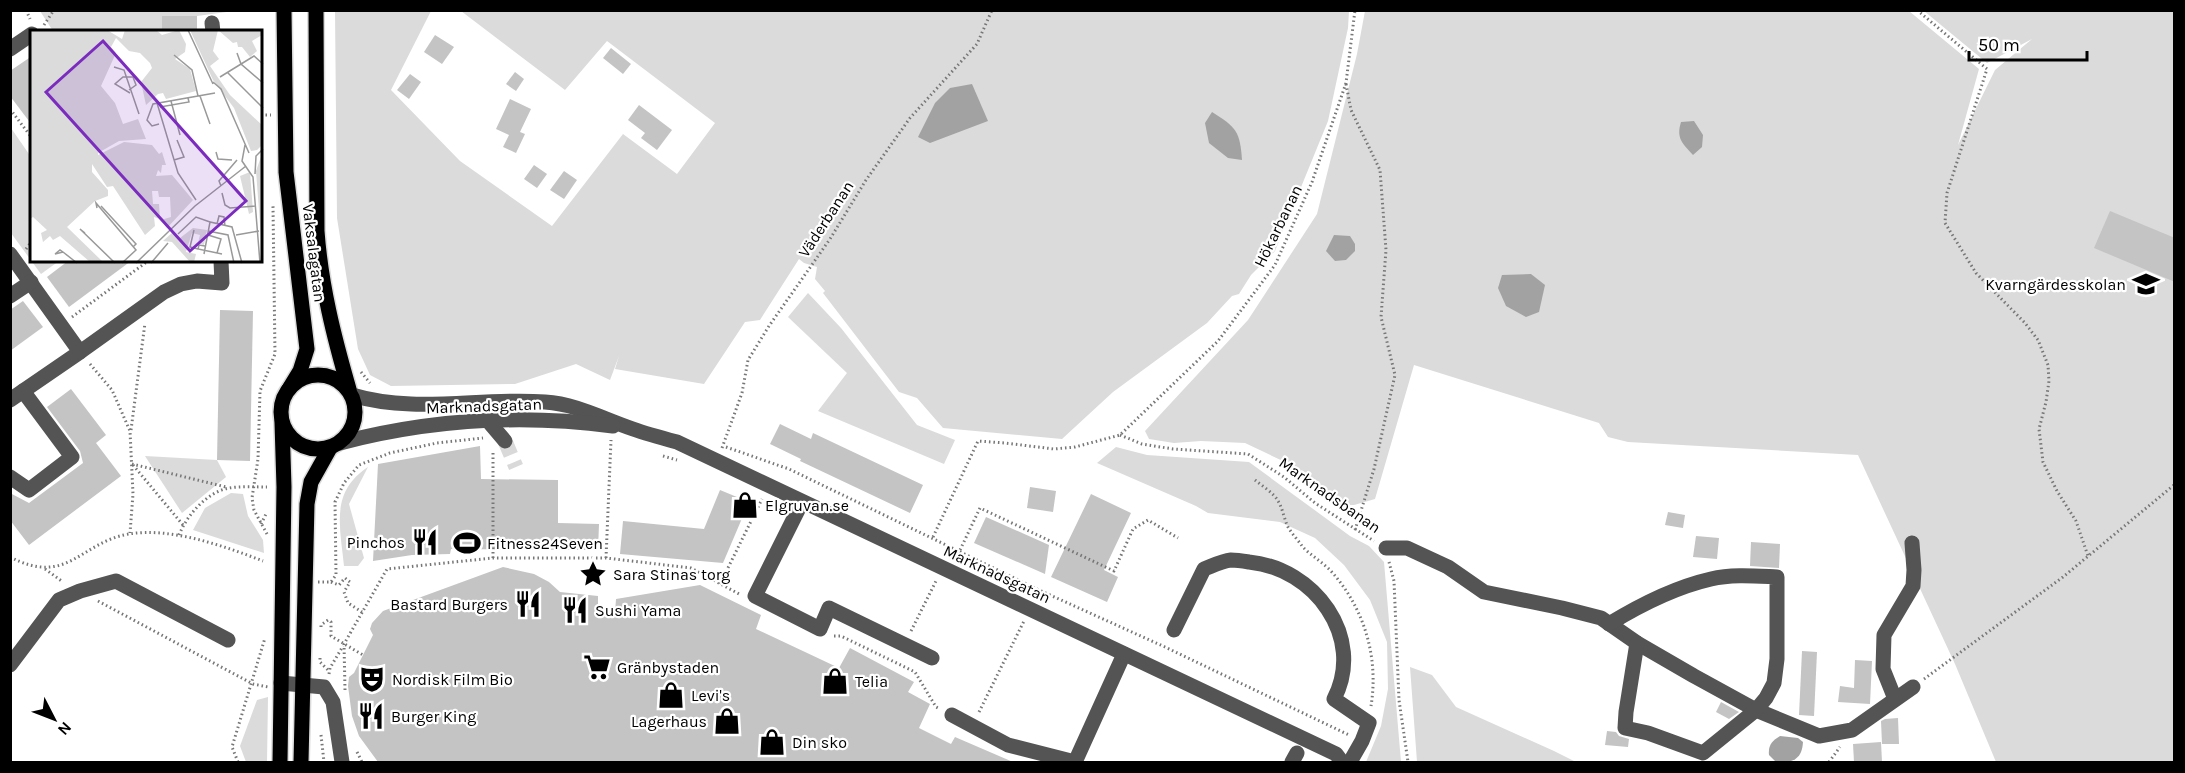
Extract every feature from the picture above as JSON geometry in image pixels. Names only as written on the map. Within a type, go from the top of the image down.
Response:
[{"type":"main road","name":"Vaksalagatan","points":[[284,10],[286,172],[307,349],[300,371],[289,388]]},
{"type":"main road","name":"Vaksalagatan","points":[[316,10],[317,231],[325,299],[350,392]]},
{"type":"main road","points":[[280,762],[284,487],[280,411],[289,388],[307,376],[319,374],[340,381],[350,392],[356,406],[356,416],[348,435],[335,445],[311,482],[307,498],[301,762]]},
{"type":"main road","points":[[282,423],[286,432],[301,445],[310,448],[335,445]]},
{"type":"street","points":[[10,49],[30,36]]},
{"type":"street","points":[[10,254],[80,352]]},
{"type":"street","points":[[10,477],[29,490],[72,458],[16,396],[164,292],[181,284],[196,281],[222,283],[221,262]]},
{"type":"street","points":[[10,296],[31,282]]},
{"type":"street","name":"Marknadsgatan","points":[[350,392],[370,400],[401,404],[545,402],[576,406],[631,429],[677,442],[1336,754],[1342,762]]},
{"type":"street","points":[[488,422],[501,438]]},
{"type":"street","name":"Marknadsgatan","points":[[335,445],[383,432],[429,424],[584,422],[631,429]]},
{"type":"street","points":[[802,502],[755,596],[820,628],[829,608],[932,658]]},
{"type":"street","points":[[1895,699],[1883,669],[1884,635],[1913,586],[1912,543]]},
{"type":"street","points":[[1386,548],[1407,548],[1448,567],[1484,592],[1601,618],[1637,643],[1756,710],[1819,736],[1852,730],[1913,687]]},
{"type":"street","points":[[1174,630],[1204,569],[1231,560],[1265,563],[1282,570],[1313,591],[1328,608],[1338,625],[1343,662],[1342,678],[1334,699],[1369,723],[1350,762]]},
{"type":"street","points":[[1609,624],[1682,588],[1713,579],[1744,576],[1777,577],[1777,660],[1774,683],[1766,699],[1756,710],[1703,753],[1648,733],[1625,728],[1637,643]]},
{"type":"street","points":[[10,665],[59,600],[80,591],[116,581],[228,640]]},
{"type":"street","points":[[952,715],[1008,745],[1074,762],[1124,654]]},
{"type":"street","points":[[281,683],[324,687],[333,702],[342,762]]},
{"type":"path","points":[[38,30],[54,10]]},
{"type":"path","name":"Väderbanan","points":[[716,462],[742,393],[748,360],[830,239],[866,180],[910,118],[977,44],[992,10]]},
{"type":"path","name":"Hökarbanan","points":[[1120,435],[1218,342],[1275,265],[1312,182],[1346,83],[1355,10]]},
{"type":"path","points":[[1917,10],[1987,69],[1947,193],[1945,223],[1976,273],[2025,323],[2038,340],[2048,365],[2049,381],[2039,429],[2043,462],[2076,521],[2088,556]]},
{"type":"path","points":[[1346,83],[1351,110],[1380,170],[1386,250],[1381,317],[1395,375],[1374,469],[1355,530]]},
{"type":"path","points":[[10,109],[30,135]]},
{"type":"path","points":[[262,115],[273,115],[273,125]]},
{"type":"path","points":[[269,541],[254,510],[252,498],[258,459],[260,392],[275,354],[273,201]]},
{"type":"path","points":[[61,325],[147,262]]},
{"type":"path","points":[[130,533],[132,464],[130,431],[148,304]]},
{"type":"path","points":[[80,352],[112,390],[130,431]]},
{"type":"path","points":[[359,366],[363,375]]},
{"type":"path","points":[[933,537],[978,441],[1054,449],[1075,447],[1120,435]]},
{"type":"path","name":"Marknadsbanan","points":[[1120,435],[1142,444],[1173,449],[1248,454],[1284,477],[1355,530],[1386,548],[1394,581],[1399,700],[1408,762]]},
{"type":"path","points":[[606,558],[612,437],[620,441]]},
{"type":"path","points":[[331,582],[336,575],[335,502],[344,483],[359,465],[390,453],[437,443],[501,438],[493,558]]},
{"type":"path","points":[[656,453],[685,463]]},
{"type":"path","points":[[132,464],[228,488],[267,487]]},
{"type":"path","points":[[132,464],[183,525]]},
{"type":"path","points":[[1913,687],[2088,556],[2175,485]]},
{"type":"path","points":[[178,536],[183,525],[200,504],[228,488]]},
{"type":"path","points":[[720,584],[762,499],[771,503]]},
{"type":"path","points":[[960,550],[980,508],[1114,571],[1133,529],[1149,520],[1178,538]]},
{"type":"path","points":[[261,524],[266,514]]},
{"type":"path","points":[[10,557],[26,565],[45,568],[58,566],[114,538],[130,533],[178,536],[234,550],[263,561]]},
{"type":"path","points":[[904,644],[952,547]]},
{"type":"path","points":[[320,653],[320,662],[329,669],[387,568],[493,558],[606,558],[691,568],[746,597]]},
{"type":"path","points":[[316,581],[339,585],[345,578],[350,582],[344,592],[348,603],[362,612]]},
{"type":"path","points":[[972,726],[1039,590]]},
{"type":"path","points":[[98,601],[253,684]]},
{"type":"path","points":[[321,634],[321,625],[328,620],[331,622],[331,636],[363,655]]},
{"type":"path","points":[[238,762],[232,747],[253,684],[266,627]]},
{"type":"path","points":[[827,637],[841,636],[915,672],[936,707],[952,715]]},
{"type":"path","points":[[344,644],[345,699]]},
{"type":"path","points":[[356,751],[362,762]]},
{"type":"shaded area","points":[[40,11],[234,11],[197,16],[162,16],[162,30],[52,30]]},
{"type":"shaded area","points":[[335,11],[431,11],[391,90],[460,161],[552,226],[623,134],[677,174],[715,123],[607,41],[565,90],[461,11],[1349,11],[1348,28],[1328,121],[1275,251],[1251,275],[1239,294],[1232,296],[1207,323],[1113,392],[1062,439],[943,428],[917,398],[899,392],[823,293],[825,291],[815,279],[817,267],[799,259],[760,320],[745,322],[704,384],[615,369],[619,356],[610,380],[576,364],[515,384],[391,386],[370,375],[358,349],[337,218]]},
{"type":"shaded area","points":[[1365,11],[1909,11],[1979,69],[1958,145],[1995,70],[2032,39],[1987,63],[1924,11],[2174,11],[2174,762],[1996,762],[1955,664],[1858,455],[1628,442],[1608,437],[1599,423],[1414,365],[1375,499],[1354,505],[1334,505],[1285,462],[1245,443],[1201,441],[1174,443],[1149,439],[1145,431],[1248,320],[1317,214],[1357,54]]},
{"type":"shaded area","points":[[972,84],[988,121],[930,143],[918,137],[935,103],[950,88]]},
{"type":"shaded area","points":[[1212,112],[1232,126],[1240,142],[1242,160],[1228,158],[1209,143],[1205,123]]},
{"type":"shaded area","points":[[1694,121],[1703,135],[1702,147],[1693,155],[1683,144],[1679,132],[1681,122]]},
{"type":"shaded area","points":[[11,128],[30,156],[30,259],[11,233]]},
{"type":"shaded area","points":[[1334,235],[1350,236],[1355,244],[1355,251],[1346,260],[1335,261],[1326,251]]},
{"type":"shaded area","points":[[32,262],[58,262],[41,274]]},
{"type":"shaded area","points":[[1531,274],[1545,285],[1539,312],[1526,317],[1506,306],[1498,288],[1502,275]]},
{"type":"shaded area","points":[[808,293],[841,328],[917,425],[955,440],[944,464],[818,411],[847,373],[788,317]]},
{"type":"shaded area","points":[[1116,447],[1147,455],[1249,462],[1350,536],[1369,546],[1384,562],[1401,762],[1366,762],[1381,726],[1388,689],[1387,642],[1370,600],[1344,565],[1315,538],[1280,522],[1208,513],[1097,463]]},
{"type":"shaded area","points":[[145,456],[217,460],[226,477],[182,513]]},
{"type":"shaded area","points":[[368,467],[349,504],[364,558],[358,566],[344,566],[340,511],[348,487]]},
{"type":"shaded area","points":[[231,493],[243,494],[248,516],[263,540],[264,553],[193,530],[205,508]]},
{"type":"shaded area","points":[[1410,667],[1432,675],[1456,707],[1576,762],[1417,762]]},
{"type":"shaded area","points":[[268,697],[267,762],[246,762],[240,746],[257,700]]},
{"type":"shaded area","points":[[1780,736],[1798,738],[1803,742],[1798,757],[1787,762],[1776,762],[1769,755],[1771,744]]},
{"type":"building","points":[[162,16],[197,16],[197,30],[162,30]]},
{"type":"building","points":[[435,35],[454,47],[442,64],[424,52]]},
{"type":"building","points":[[611,48],[631,64],[623,74],[603,58]]},
{"type":"building","points":[[30,57],[30,122],[10,96],[10,71]]},
{"type":"building","points":[[515,72],[524,79],[516,91],[506,84]]},
{"type":"building","points":[[410,74],[421,82],[409,99],[397,90]]},
{"type":"building","points":[[510,99],[531,109],[520,132],[525,134],[516,153],[503,147],[509,135],[496,129]]},
{"type":"building","points":[[639,105],[672,130],[657,150],[641,138],[645,133],[628,120]]},
{"type":"building","points":[[534,165],[547,174],[537,188],[524,179]]},
{"type":"building","points":[[564,171],[577,180],[564,199],[550,190]]},
{"type":"building","points":[[2110,211],[2175,238],[2175,282],[2094,248]]},
{"type":"building","points":[[67,262],[130,262],[69,307],[47,277]]},
{"type":"building","points":[[23,301],[43,327],[10,351],[10,310]]},
{"type":"building","points":[[220,310],[253,311],[250,461],[217,460]]},
{"type":"building","points":[[71,389],[106,435],[96,443],[121,476],[29,545],[10,520],[10,493],[29,503],[83,463],[80,451],[47,407]]},
{"type":"building","points":[[780,424],[811,439],[813,433],[923,485],[910,513],[800,461],[801,459],[770,444]]},
{"type":"building","points":[[480,446],[481,479],[558,480],[558,523],[599,524],[598,550],[451,549],[450,554],[412,555],[373,561],[378,464]]},
{"type":"building","points":[[1030,487],[1056,491],[1053,512],[1027,508]]},
{"type":"building","points":[[720,490],[749,502],[723,563],[620,554],[623,521],[704,529]]},
{"type":"building","points":[[1091,494],[1131,513],[1104,570],[1118,577],[1107,602],[1051,577]]},
{"type":"building","points":[[1668,512],[1685,515],[1683,528],[1665,525]]},
{"type":"building","points":[[986,517],[1049,545],[1045,574],[974,543]]},
{"type":"building","points":[[1696,536],[1719,538],[1717,559],[1693,557]]},
{"type":"building","points":[[1751,542],[1780,544],[1779,568],[1750,566]]},
{"type":"building","name":"Gränbystaden","points":[[503,567],[534,574],[549,582],[560,592],[598,596],[598,612],[615,613],[616,599],[700,585],[761,615],[756,629],[839,668],[850,648],[914,682],[908,692],[930,704],[919,728],[951,744],[955,737],[1013,762],[378,762],[359,736],[352,716],[348,686],[349,677],[354,673],[373,635],[370,629],[372,623],[383,611]]},
{"type":"building","points":[[1802,651],[1817,652],[1814,716],[1799,715]]},
{"type":"building","points":[[1855,660],[1872,661],[1870,704],[1838,702],[1840,686],[1854,688]]},
{"type":"building","points":[[1721,702],[1739,712],[1729,719],[1716,712]]},
{"type":"building","points":[[1898,718],[1899,744],[1882,744],[1881,721]]},
{"type":"building","points":[[1607,731],[1616,732],[1619,736],[1629,739],[1628,747],[1605,745]]},
{"type":"building","points":[[1881,742],[1882,762],[1854,762],[1853,744]]},
{"type":"tunnel","points":[[505,441],[516,467]]},
{"type":"place","name":"Kvarngärdesskolan","points":[[2146,284]]},
{"type":"place","name":"Elgruvan.se","points":[[745,505]]},
{"type":"place","name":"Pinchos","points":[[425,542]]},
{"type":"place","name":"Fitness24Seven","points":[[467,543]]},
{"type":"place","name":"Sara Stinas torg","points":[[593,574]]},
{"type":"place","name":"Bastard Burgers","points":[[528,604]]},
{"type":"place","name":"Sushi Yama","points":[[575,610]]},
{"type":"place","name":"Gränbystaden","points":[[597,667]]},
{"type":"place","name":"Nordisk Film Bio","points":[[372,679]]},
{"type":"place","name":"Telia","points":[[835,681]]},
{"type":"place","name":"Levi's","points":[[671,695]]},
{"type":"place","name":"Burger King","points":[[371,716]]},
{"type":"place","name":"Lagerhaus","points":[[727,721]]},
{"type":"place","name":"Din sko","points":[[772,742]]}]
